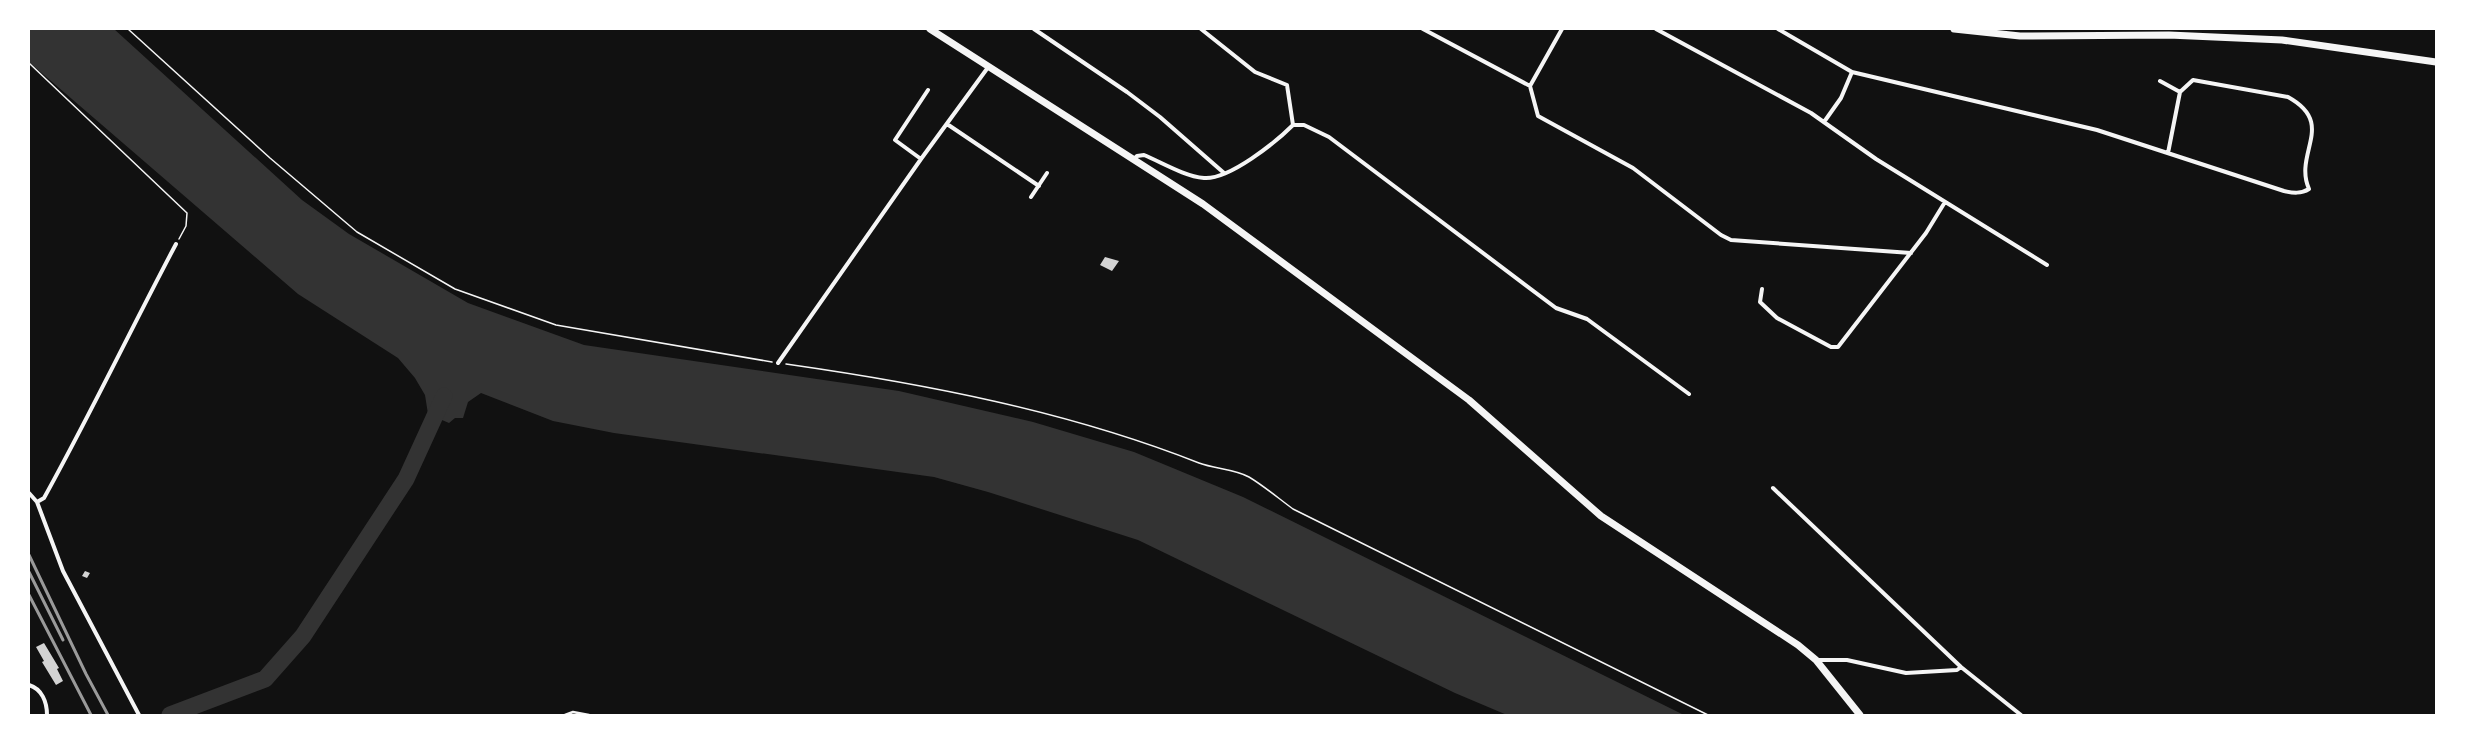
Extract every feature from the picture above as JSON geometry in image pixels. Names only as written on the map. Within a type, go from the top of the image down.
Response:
[{"type":"main road","points":[[930,29],[1203,204],[1469,400],[1601,516],[1798,645],[1816,660],[1860,715]]},
{"type":"main road","points":[[1954,29],[2020,36],[2169,35],[2282,40],[2436,62]]},
{"type":"street","points":[[1034,29],[1144,105],[1224,173]]},
{"type":"street","points":[[1201,29],[1255,72],[1287,85],[1294,126]]},
{"type":"street","points":[[1423,29],[1530,86]]},
{"type":"street","points":[[1562,29],[1530,86],[1538,116],[1633,168],[1721,234],[1731,240],[1911,253]]},
{"type":"street","points":[[1656,29],[1811,113],[1876,159],[1945,202],[1966,212],[2047,265]]},
{"type":"street","points":[[1778,29],[1852,72],[2097,130],[2284,191],[2300,193],[2309,189],[2306,182],[2306,171],[2313,133],[2308,111],[2301,104],[2288,96],[2193,80],[2180,92],[2168,153]]},
{"type":"street","points":[[778,363],[921,159],[989,66]]},
{"type":"street","points":[[1824,122],[1841,98],[1852,72]]},
{"type":"street","points":[[2160,81],[2180,92]]},
{"type":"street","points":[[921,159],[895,140],[928,90]]},
{"type":"street","points":[[947,124],[1039,186]]},
{"type":"street","points":[[1134,159],[1137,156],[1144,155],[1192,176],[1206,178],[1224,173],[1278,139],[1294,126],[1304,125],[1329,137],[1556,308],[1587,319],[1689,394]]},
{"type":"street","points":[[1031,197],[1047,173]]},
{"type":"street","points":[[1762,289],[1760,302],[1768,312],[1830,347],[1838,346],[1911,253],[1945,202]]},
{"type":"street","points":[[37,502],[44,498],[73,447],[125,340],[176,244]]},
{"type":"street","points":[[1773,488],[1961,667],[2021,715]]},
{"type":"street","points":[[29,493],[37,502],[63,571],[139,715]]},
{"type":"street","points":[[1816,660],[1847,660],[1906,673],[1957,670],[1961,667]]},
{"type":"street","points":[[29,685],[38,689],[42,694],[47,715]]},
{"type":"lane","points":[[565,715],[574,712],[589,715]]},
{"type":"path","points":[[128,29],[270,158],[357,232],[455,289],[556,325],[778,363],[879,377],[939,388],[994,401],[1119,435],[1157,446],[1212,468],[1248,476],[1293,509],[1708,715]]},
{"type":"path","points":[[29,63],[187,213],[186,226],[176,244]]},
{"type":"shaded area","points":[[29,29],[114,29],[302,200],[349,234],[468,303],[584,345],[899,391],[1033,422],[1134,452],[1243,497],[1684,715],[1507,715],[1455,693],[1138,540],[988,492],[934,477],[614,433],[553,421],[481,393],[468,402],[463,418],[455,418],[449,423],[428,414],[425,395],[415,378],[398,358],[298,294],[29,62]]},
{"type":"building","points":[[1105,257],[1119,261],[1112,271],[1100,265]]},
{"type":"building","points":[[85,571],[90,573],[87,578],[82,576]]},
{"type":"building","points":[[44,643],[59,668],[57,669],[63,681],[56,685],[42,662],[44,661],[36,647]]},
{"type":"waterway","points":[[170,715],[265,679],[303,636],[406,479],[444,396]]},
{"type":"railway","points":[[29,555],[86,674],[108,715]]},
{"type":"railway","points":[[29,572],[63,640]]},
{"type":"railway","points":[[29,595],[91,715]]}]
